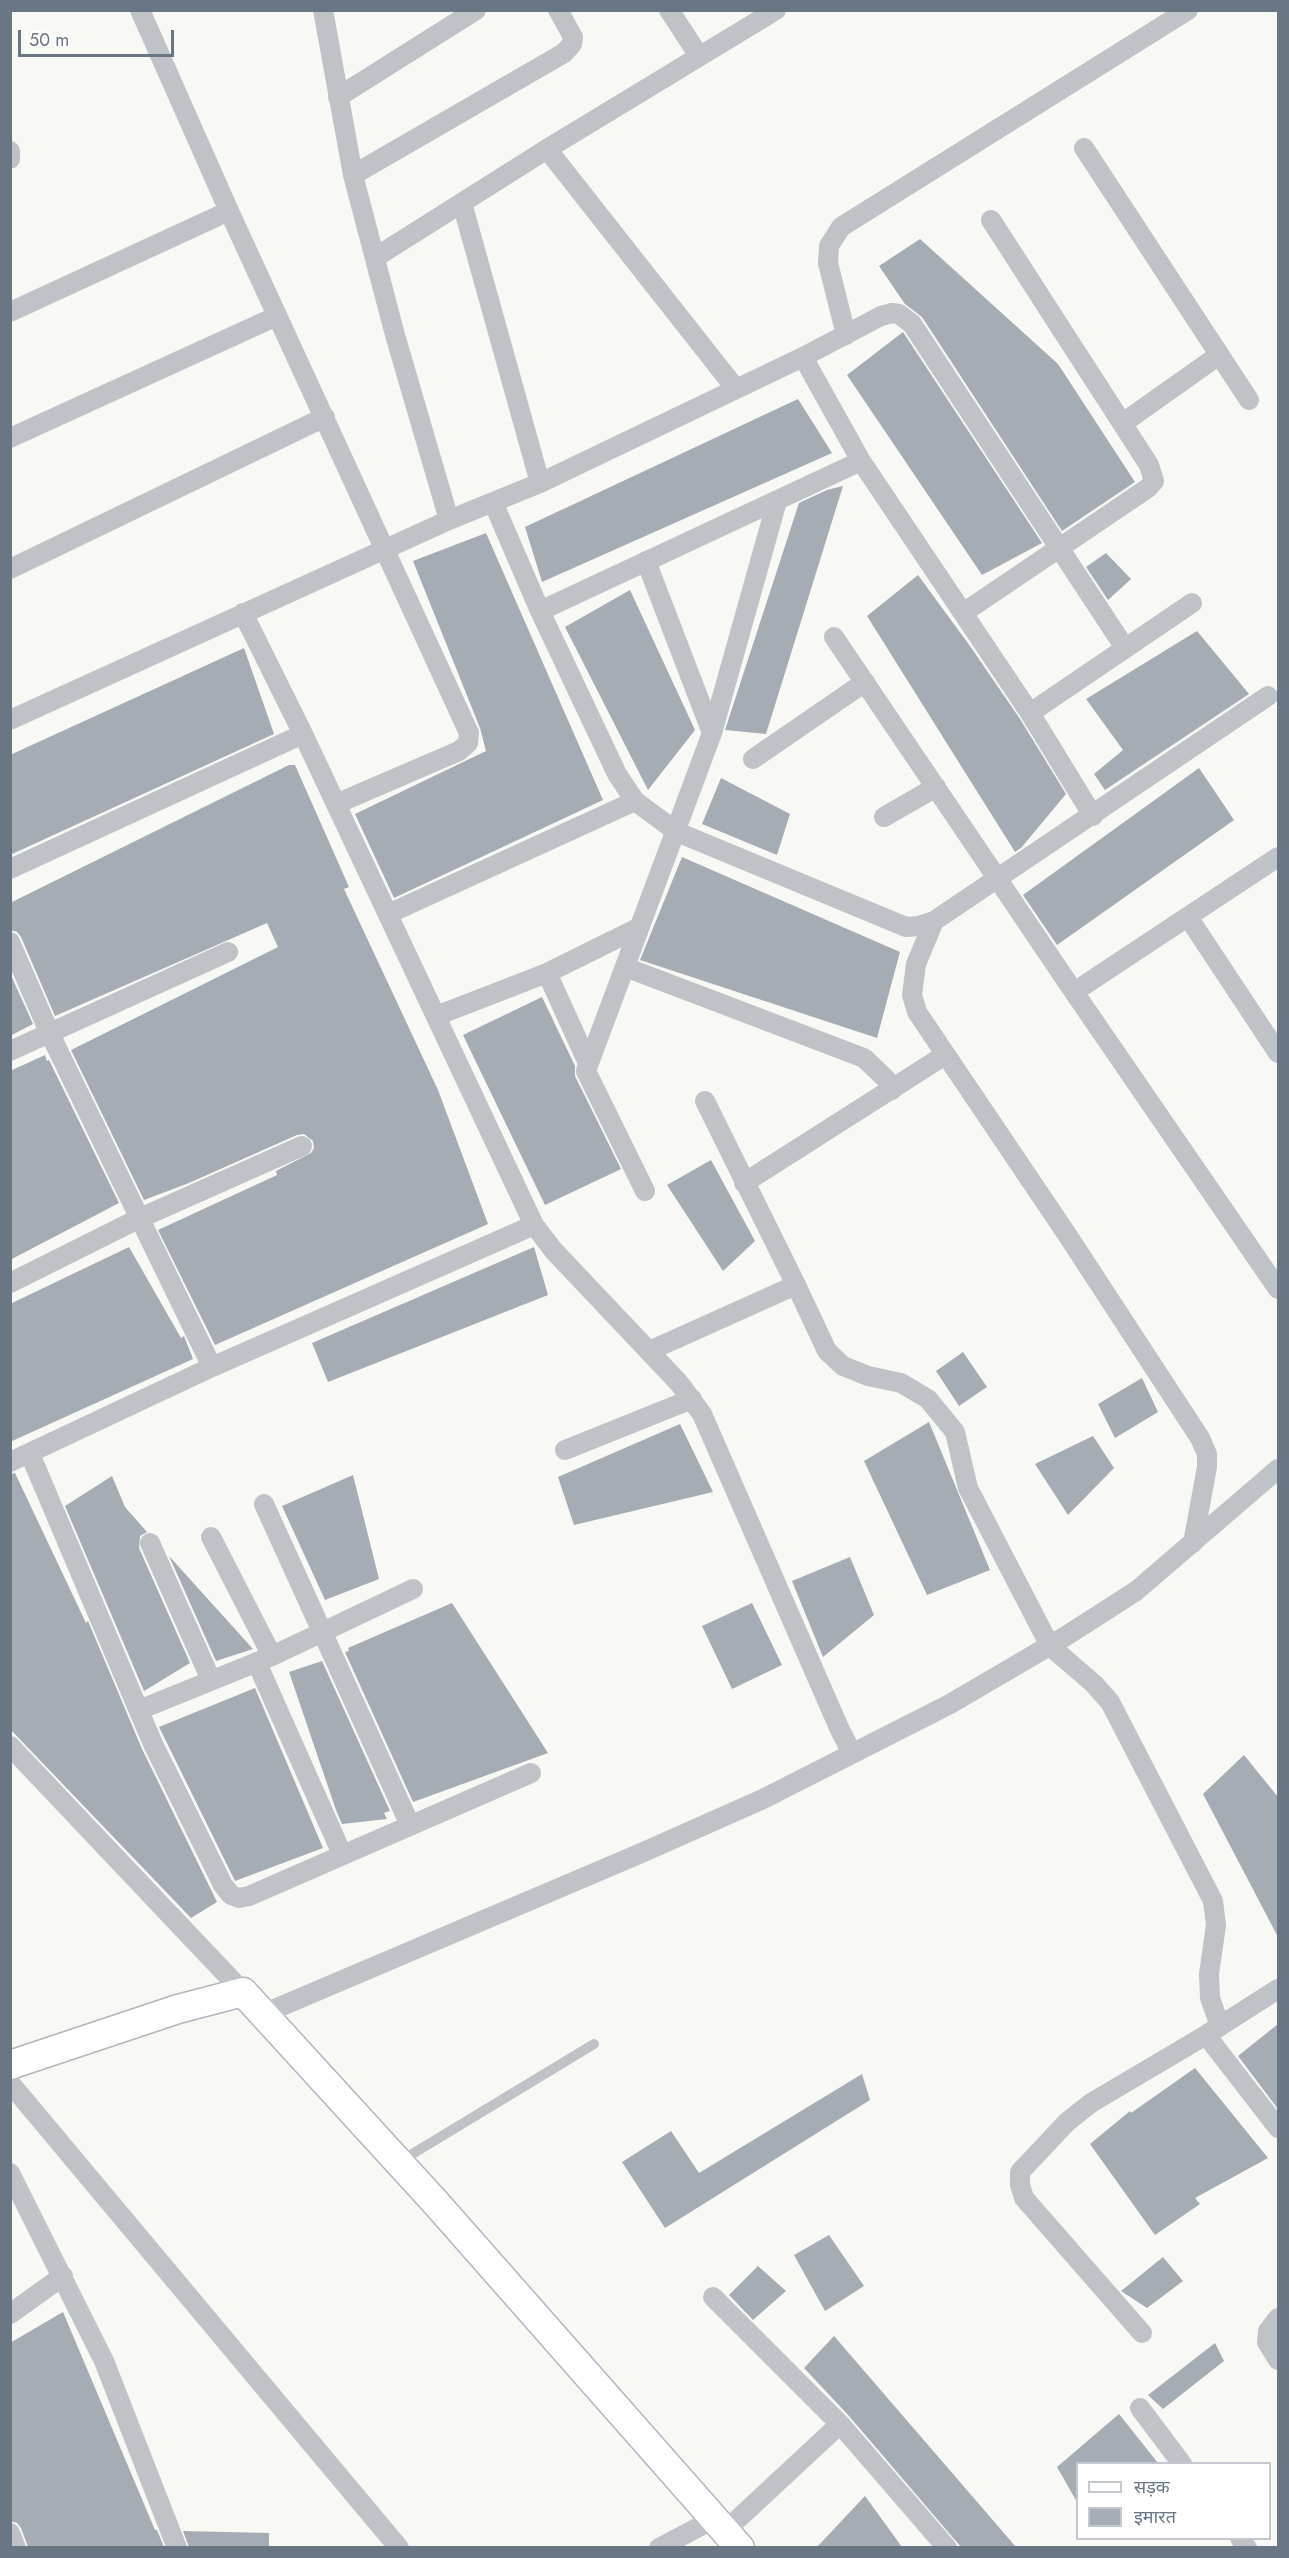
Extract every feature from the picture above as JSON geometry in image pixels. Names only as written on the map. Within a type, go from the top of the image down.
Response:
[{"type":"main road","points":[[10,2065],[178,2009],[243,1992],[399,2162],[727,2532]]},
{"type":"street","points":[[140,10],[229,212],[467,724],[468,743],[459,751],[336,804]]},
{"type":"street","points":[[322,10],[353,175],[395,335],[449,520]]},
{"type":"street","points":[[338,97],[476,10]]},
{"type":"street","points":[[353,175],[564,53],[572,44],[573,37],[558,10]]},
{"type":"street","points":[[669,10],[699,56]]},
{"type":"street","points":[[376,257],[547,149],[777,10]]},
{"type":"street","points":[[846,334],[828,263],[829,246],[841,227],[1188,10]]},
{"type":"street","points":[[1084,148],[1249,400]]},
{"type":"street","points":[[547,149],[736,389]]},
{"type":"street","points":[[10,151],[10,159]]},
{"type":"street","points":[[462,203],[540,483]]},
{"type":"street","points":[[10,312],[229,212]]},
{"type":"street","points":[[963,613],[1148,488],[1154,481],[1149,465],[1123,423],[991,220]]},
{"type":"street","points":[[10,720],[449,520],[540,483],[803,357],[881,316],[892,313],[899,314],[912,324],[1125,648]]},
{"type":"street","points":[[10,438],[277,316]]},
{"type":"street","points":[[1123,423],[1219,355]]},
{"type":"street","points":[[803,357],[861,461],[1030,713],[1093,816]]},
{"type":"street","points":[[10,569],[325,417]]},
{"type":"street","points":[[540,611],[861,461]]},
{"type":"street","points":[[586,1071],[712,733],[777,501]]},
{"type":"street","points":[[493,502],[540,611],[617,774],[635,801],[676,832],[906,927],[934,921],[1268,696]]},
{"type":"street","points":[[646,561],[712,733]]},
{"type":"street","points":[[1030,713],[1192,603]]},
{"type":"street","points":[[243,613],[303,734],[534,1225],[554,1251],[692,1399],[708,1425],[754,1537],[852,1753]]},
{"type":"street","points":[[834,637],[1278,1289]]},
{"type":"street","points":[[753,759],[865,682]]},
{"type":"street","points":[[10,869],[303,734]]},
{"type":"street","points":[[884,817],[936,787]]},
{"type":"street","points":[[388,914],[635,801]]},
{"type":"street","points":[[1074,992],[1278,857]]},
{"type":"street","points":[[1188,917],[1278,1053]]},
{"type":"street","points":[[934,921],[916,964],[912,995],[917,1012],[1081,1254],[1200,1438],[1207,1454],[1207,1467],[1193,1543]]},
{"type":"street","points":[[436,1016],[547,973],[638,928]]},
{"type":"street","points":[[10,942],[50,1034],[212,1367]]},
{"type":"street","points":[[10,1051],[228,952]]},
{"type":"street","points":[[625,967],[864,1058],[886,1079],[892,1090]]},
{"type":"street","points":[[547,973],[588,1063],[586,1071],[645,1191]]},
{"type":"street","points":[[744,1183],[945,1055]]},
{"type":"street","points":[[705,1101],[827,1351],[843,1366],[868,1376],[901,1383],[919,1393],[928,1399],[955,1432],[968,1488],[1050,1646],[1094,1684],[1110,1702],[1213,1901],[1216,1925],[1209,1974],[1213,2031],[1278,2128]]},
{"type":"street","points":[[10,1283],[138,1219],[302,1146]]},
{"type":"street","points":[[10,1462],[212,1367],[534,1225]]},
{"type":"street","points":[[649,1351],[796,1285]]},
{"type":"street","points":[[565,1450],[692,1399]]},
{"type":"street","points":[[30,1454],[153,1744],[223,1885],[231,1895],[238,1898],[249,1896],[531,1773]]},
{"type":"street","points":[[263,2014],[649,1850],[763,1798],[950,1704],[1050,1646],[1136,1592],[1278,1469]]},
{"type":"street","points":[[264,1504],[410,1825]]},
{"type":"street","points":[[211,1537],[265,1660],[342,1854]]},
{"type":"street","points":[[150,1543],[211,1680]]},
{"type":"street","points":[[139,1710],[265,1660],[413,1589]]},
{"type":"street","points":[[10,1746],[243,1992]]},
{"type":"street","points":[[1142,2333],[1024,2198],[1020,2185],[1020,2172],[1067,2122],[1091,2103],[1213,2031],[1278,1989]]},
{"type":"street","points":[[10,2083],[399,2547]]},
{"type":"street","points":[[10,2173],[63,2277],[129,2420],[153,2489],[177,2547]]},
{"type":"street","points":[[10,2314],[63,2277]]},
{"type":"street","points":[[713,2297],[840,2424],[947,2547]]},
{"type":"street","points":[[1278,2318],[1268,2331],[1267,2342],[1278,2360]]},
{"type":"street","points":[[1140,2408],[1181,2462]]},
{"type":"street","points":[[659,2547],[727,2532],[840,2424]]},
{"type":"street","points":[[10,2533],[16,2547]]},
{"type":"lane","points":[[399,2162],[594,2044]]},
{"type":"building","points":[[920,239],[1058,364],[1135,482],[1062,531],[922,317],[905,304],[879,266]]},
{"type":"building","points":[[903,332],[1042,543],[982,575],[847,375]]},
{"type":"building","points":[[798,399],[832,453],[542,582],[525,527]]},
{"type":"building","points":[[843,486],[766,734],[725,730],[799,503],[827,490]]},
{"type":"building","points":[[486,533],[603,800],[394,898],[355,814],[486,751],[480,728],[413,561]]},
{"type":"building","points":[[1106,553],[1131,579],[1108,600],[1086,567]]},
{"type":"building","points":[[918,575],[1020,719],[1066,794],[1021,848],[1015,852],[867,616]]},
{"type":"building","points":[[630,590],[695,730],[648,790],[565,627]]},
{"type":"building","points":[[1197,631],[1249,694],[1105,790],[1094,774],[1123,750],[1086,699]]},
{"type":"building","points":[[244,648],[274,734],[10,855],[10,755]]},
{"type":"building","points":[[289,765],[295,765],[349,887],[344,889],[438,1090],[488,1224],[215,1345],[158,1230],[277,1175],[276,1171],[311,1153],[314,1148],[313,1141],[304,1134],[297,1135],[189,1183],[144,1200],[71,1050],[278,947],[267,923],[55,1016],[21,937],[17,932],[10,930],[10,903]]},
{"type":"building","points":[[1199,768],[1234,820],[1057,945],[1023,895]]},
{"type":"building","points":[[721,778],[790,814],[777,855],[702,824]]},
{"type":"building","points":[[682,857],[900,952],[877,1038],[640,960]]},
{"type":"building","points":[[10,973],[33,1024],[10,1036]]},
{"type":"building","points":[[542,997],[575,1066],[575,1076],[621,1169],[545,1205],[463,1035]]},
{"type":"building","points":[[45,1055],[119,1203],[10,1260],[10,1071]]},
{"type":"building","points":[[711,1160],[755,1241],[723,1271],[667,1185]]},
{"type":"building","points":[[129,1247],[181,1338],[184,1336],[193,1359],[10,1442],[10,1304]]},
{"type":"building","points":[[534,1247],[548,1295],[328,1382],[312,1343]]},
{"type":"building","points":[[963,1352],[987,1387],[959,1406],[936,1371]]},
{"type":"building","points":[[1142,1378],[1158,1412],[1115,1438],[1098,1404]]},
{"type":"building","points":[[929,1422],[990,1570],[927,1595],[864,1461]]},
{"type":"building","points":[[680,1424],[713,1492],[574,1525],[558,1477]]},
{"type":"building","points":[[1093,1436],[1114,1468],[1068,1515],[1035,1464]]},
{"type":"building","points":[[15,1473],[86,1623],[88,1621],[142,1749],[217,1902],[191,1918],[10,1729],[10,1474]]},
{"type":"building","points":[[353,1475],[379,1579],[325,1600],[282,1506]]},
{"type":"building","points":[[112,1476],[125,1507],[147,1532],[140,1536],[139,1548],[190,1663],[144,1691],[65,1506]]},
{"type":"building","points":[[169,1556],[253,1649],[216,1661]]},
{"type":"building","points":[[850,1557],[874,1615],[823,1657],[792,1581]]},
{"type":"building","points":[[452,1603],[548,1753],[413,1802],[345,1652],[349,1651],[348,1648]]},
{"type":"building","points":[[752,1603],[782,1665],[732,1689],[702,1626]]},
{"type":"building","points":[[322,1661],[390,1811],[384,1813],[387,1819],[342,1824],[336,1810],[289,1672]]},
{"type":"building","points":[[255,1688],[323,1848],[235,1881],[159,1727]]},
{"type":"building","points":[[1244,1755],[1278,1797],[1278,1937],[1203,1794]]},
{"type":"building","points":[[1278,2024],[1278,2109],[1238,2056]]},
{"type":"building","points":[[1195,2068],[1268,2158],[1195,2198],[1200,2204],[1155,2235],[1090,2144],[1130,2111],[1131,2113]]},
{"type":"building","points":[[862,2074],[870,2100],[665,2228],[622,2162],[671,2131],[699,2173]]},
{"type":"building","points":[[829,2235],[864,2286],[825,2311],[794,2255]]},
{"type":"building","points":[[1163,2257],[1183,2281],[1147,2308],[1121,2291]]},
{"type":"building","points":[[758,2266],[786,2291],[753,2320],[729,2295]]},
{"type":"building","points":[[63,2312],[164,2547],[28,2547],[21,2528],[17,2523],[10,2521],[10,2343]]},
{"type":"building","points":[[834,2336],[1016,2547],[961,2547],[849,2416],[804,2368]]},
{"type":"building","points":[[1215,2343],[1224,2361],[1163,2409],[1148,2395]]},
{"type":"building","points":[[1119,2414],[1157,2462],[1076,2462],[1076,2500],[1057,2467]]},
{"type":"building","points":[[865,2496],[902,2547],[817,2547]]},
{"type":"building","points":[[183,2531],[269,2533],[269,2547],[189,2547]]}]
